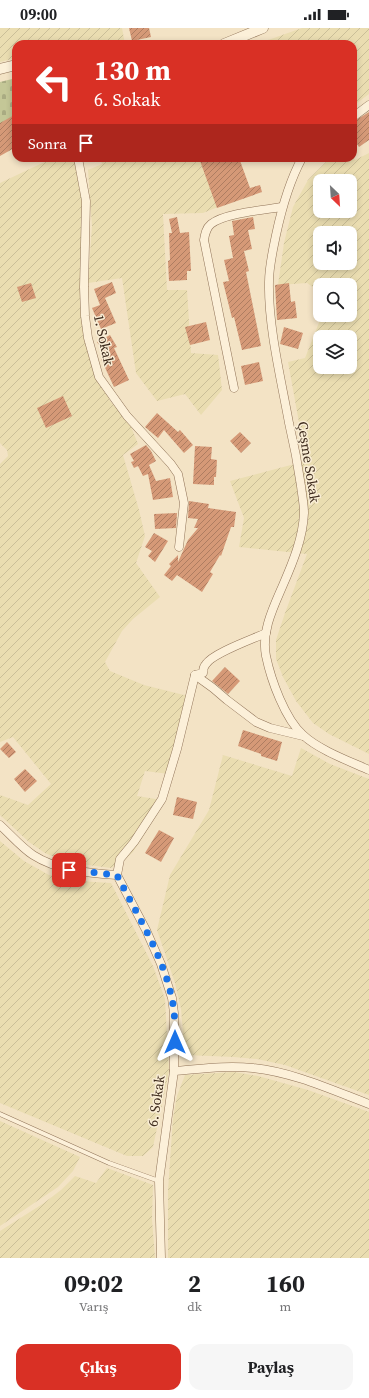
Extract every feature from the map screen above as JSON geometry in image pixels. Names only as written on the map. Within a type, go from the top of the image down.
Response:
[{"type":"street","points":[[234,40],[263,28]]},
{"type":"street","points":[[0,69],[12,66]]},
{"type":"street","points":[[357,114],[369,105]]},
{"type":"street","name":"1. Sokak","points":[[79,162],[86,201],[84,287],[85,316],[88,338],[99,377],[127,416],[171,464],[178,474],[184,503],[179,547]]},
{"type":"street","name":"Çeşme Sokak","points":[[300,162],[289,186],[282,207],[272,253],[269,281],[273,334],[299,474],[304,511],[300,539],[274,603],[264,645],[271,673],[287,714],[303,736],[340,758],[369,770]]},
{"type":"street","points":[[234,388],[204,240],[205,232],[210,224],[219,220],[282,207]]},
{"type":"street","points":[[195,675],[203,673],[206,664],[222,653],[266,634]]},
{"type":"street","points":[[195,675],[256,722],[270,728],[303,736]]},
{"type":"street","points":[[0,825],[20,845],[32,854],[55,866],[69,870],[117,875],[120,859],[134,842],[162,799],[177,749],[195,675]]},
{"type":"street","name":"6. Sokak","points":[[117,875],[146,930],[168,981],[174,1013],[174,1071],[159,1181],[161,1258]]},
{"type":"street","points":[[174,1071],[215,1067],[266,1070],[305,1081],[369,1104]]},
{"type":"lane","points":[[0,1114],[109,1163],[159,1181]]},
{"type":"shaded area","points":[[0,28],[122,28],[124,40],[12,40],[12,59],[0,62]]},
{"type":"shaded area","points":[[302,28],[369,28],[369,94],[357,103],[357,40],[268,40]]},
{"type":"shaded area","points":[[369,153],[369,754],[329,734],[313,723],[296,701],[283,677],[276,659],[276,640],[307,554],[239,547],[244,518],[230,481],[306,461],[288,362],[305,358],[313,338],[313,374],[357,374],[357,330],[316,330],[319,322],[357,322],[357,278],[313,278],[313,287],[307,283],[278,285],[284,243],[293,207],[308,180],[313,175],[313,218],[357,218],[357,174],[314,174],[326,162],[357,162],[357,159]]},
{"type":"shaded area","points":[[45,162],[75,162],[82,198],[91,354],[103,387],[110,401],[130,424],[138,444],[123,455],[145,536],[136,563],[160,597],[133,619],[122,631],[105,662],[110,671],[144,685],[192,697],[169,774],[145,771],[137,796],[162,800],[149,827],[133,852],[121,863],[111,868],[66,862],[45,853],[29,842],[0,815],[0,795],[28,805],[51,784],[13,737],[0,742],[0,464],[8,456],[7,450],[0,443],[0,183]]},
{"type":"shaded area","points":[[101,162],[203,162],[218,207],[203,213],[163,214],[167,290],[187,290],[191,353],[218,355],[222,390],[201,415],[185,394],[157,401],[136,373],[122,278],[88,283],[92,226],[88,170],[102,164]]},
{"type":"shaded area","points":[[301,748],[330,764],[369,779],[369,1095],[285,1065],[257,1059],[185,1055],[181,1009],[175,983],[157,930],[170,875],[209,810],[223,755],[292,776]]},
{"type":"shaded area","points":[[0,841],[24,861],[49,875],[78,881],[111,883],[153,966],[165,999],[169,1071],[153,1147],[143,1156],[127,1156],[0,1103]]},
{"type":"shaded area","points":[[234,1072],[258,1076],[308,1090],[369,1112],[369,1258],[168,1258],[168,1190],[173,1118],[177,1096],[185,1075]]},
{"type":"shaded area","points":[[0,1121],[80,1157],[73,1171],[58,1187],[0,1226]]},
{"type":"shaded area","points":[[107,1168],[153,1185],[152,1219],[155,1258],[0,1258],[0,1231],[44,1203],[61,1190],[75,1176],[96,1183]]},
{"type":"green space","points":[[12,79],[12,124],[0,131],[0,82]]},
{"type":"building","points":[[129,28],[149,28],[151,37],[132,40]]},
{"type":"building","points":[[369,112],[369,140],[359,147],[357,144],[357,120]]},
{"type":"building","points":[[12,116],[12,149],[0,156],[0,123]]},
{"type":"building","points":[[200,162],[240,162],[250,188],[260,185],[262,192],[217,208]]},
{"type":"building","points":[[177,217],[180,233],[189,232],[191,271],[187,271],[187,280],[169,281],[169,233],[172,233],[169,219]]},
{"type":"building","points":[[253,217],[255,229],[248,230],[252,249],[244,251],[249,271],[246,272],[261,346],[242,350],[223,282],[229,281],[224,260],[233,258],[229,236],[234,235],[232,221]]},
{"type":"building","points":[[112,282],[116,293],[105,298],[116,323],[101,329],[92,308],[100,305],[94,289]]},
{"type":"building","points":[[31,283],[36,298],[22,302],[17,287]]},
{"type":"building","points":[[289,283],[291,302],[295,301],[297,318],[277,320],[275,285]]},
{"type":"building","points":[[206,322],[210,340],[190,345],[185,327]]},
{"type":"building","points":[[284,327],[303,333],[298,349],[280,344]]},
{"type":"building","points":[[110,335],[117,347],[114,348],[129,380],[114,387],[101,359],[106,357],[97,342]]},
{"type":"building","points":[[259,362],[263,381],[245,385],[241,366]]},
{"type":"building","points":[[63,396],[72,416],[46,428],[37,408]]},
{"type":"building","points":[[157,413],[178,432],[180,430],[193,445],[184,453],[164,430],[158,438],[145,427]]},
{"type":"building","points":[[240,432],[251,443],[241,453],[230,441]]},
{"type":"building","points":[[146,445],[156,461],[149,465],[156,481],[170,478],[173,497],[153,500],[148,474],[143,476],[138,466],[134,468],[131,462],[134,461],[130,454]]},
{"type":"building","points":[[195,446],[212,447],[211,459],[217,460],[214,485],[193,484]]},
{"type":"building","points":[[189,501],[209,504],[208,508],[236,512],[234,527],[231,527],[221,556],[220,555],[210,572],[213,574],[202,592],[177,575],[172,581],[164,575],[171,566],[169,564],[178,555],[178,562],[188,540],[198,528],[194,528],[198,519],[188,518]]},
{"type":"building","points":[[177,513],[176,528],[155,529],[154,514]]},
{"type":"building","points":[[154,533],[168,541],[155,562],[148,556],[152,551],[145,547]]},
{"type":"building","points":[[225,667],[240,681],[228,694],[212,681]]},
{"type":"building","points":[[243,730],[282,742],[277,761],[238,746]]},
{"type":"building","points":[[7,742],[16,752],[9,758],[0,749]]},
{"type":"building","points":[[25,769],[37,781],[25,792],[14,779]]},
{"type":"building","points":[[177,797],[197,802],[193,819],[173,815]]},
{"type":"building","points":[[159,830],[174,838],[161,862],[145,853]]},
{"type":"route","points":[[69,870],[117,875],[146,930],[168,981],[174,1013],[175,1042]]}]
